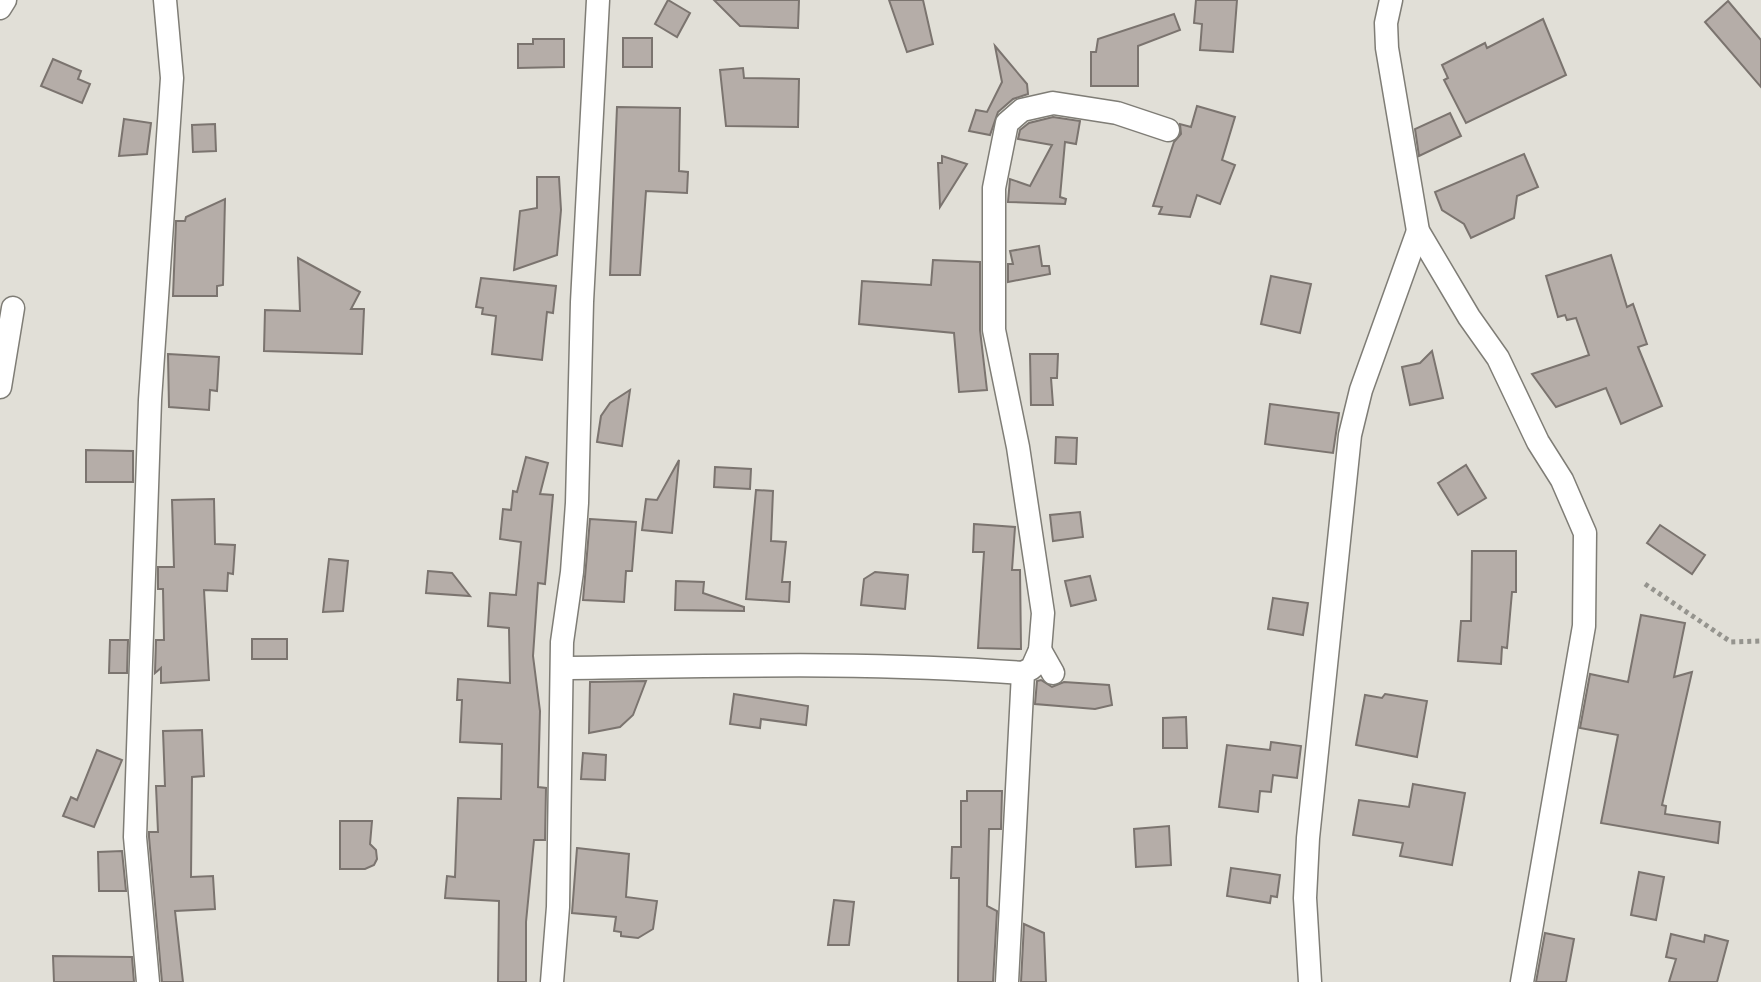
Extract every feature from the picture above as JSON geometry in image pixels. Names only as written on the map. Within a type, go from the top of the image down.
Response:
[{"type":"street","points":[[0,8],[5,0]]},
{"type":"street","points":[[148,982],[135,837],[150,400],[172,78],[165,0]]},
{"type":"street","points":[[552,982],[558,907],[559,696],[577,503],[582,302],[598,0]]},
{"type":"street","points":[[1391,0],[1387,48],[1418,231],[1469,317],[1498,358],[1538,442],[1562,480],[1585,533],[1582,638],[1522,982]]},
{"type":"street","points":[[563,668],[849,664],[1023,673],[1032,668],[1040,650],[1043,613],[1032,531],[994,330],[994,188],[999,153],[1007,123],[1022,110],[1053,103],[1117,113],[1168,130]]},
{"type":"street","points":[[1310,982],[1305,898],[1310,811],[1350,435],[1361,390],[1418,231]]},
{"type":"street","points":[[0,387],[13,308]]},
{"type":"street","points":[[1040,650],[1053,673]]},
{"type":"street","points":[[1007,982],[1018,825],[1023,673]]},
{"type":"path","points":[[1645,584],[1731,642],[1761,641]]},
{"type":"building","points":[[668,0],[690,13],[677,37],[655,24]]},
{"type":"building","points":[[714,0],[799,0],[798,28],[740,26]]},
{"type":"building","points":[[889,0],[923,0],[933,44],[907,52]]},
{"type":"building","points":[[1196,0],[1237,0],[1233,52],[1200,50],[1202,24],[1194,23]]},
{"type":"building","points":[[1728,1],[1761,40],[1761,87],[1705,22]]},
{"type":"building","points":[[1174,14],[1180,30],[1138,46],[1138,86],[1091,86],[1091,52],[1096,52],[1098,39]]},
{"type":"building","points":[[1543,19],[1566,75],[1466,123],[1444,80],[1448,78],[1442,65],[1485,43],[1487,48]]},
{"type":"building","points":[[623,38],[652,38],[652,67],[623,67]]},
{"type":"building","points":[[533,39],[564,39],[564,67],[518,68],[518,44],[533,44]]},
{"type":"building","points":[[995,46],[1027,84],[1028,94],[1013,99],[998,112],[990,135],[969,131],[976,110],[987,112],[1002,82]]},
{"type":"building","points":[[53,59],[81,71],[78,79],[90,84],[82,103],[41,86]]},
{"type":"building","points":[[743,68],[744,78],[799,79],[798,127],[726,126],[720,70]]},
{"type":"building","points":[[1197,106],[1235,117],[1222,160],[1235,165],[1220,204],[1197,195],[1190,217],[1159,214],[1162,207],[1153,206],[1174,142],[1181,134],[1180,124],[1191,127]]},
{"type":"building","points":[[617,107],[680,108],[679,171],[688,172],[687,193],[646,191],[640,275],[610,275]]},
{"type":"building","points":[[1450,113],[1461,136],[1419,156],[1415,129]]},
{"type":"building","points":[[1053,117],[1080,121],[1076,144],[1065,142],[1060,197],[1066,199],[1065,204],[1008,202],[1010,179],[1030,186],[1052,145],[1018,139],[1020,130],[1029,123]]},
{"type":"building","points":[[124,119],[151,123],[147,154],[119,156]]},
{"type":"building","points":[[215,124],[216,151],[193,152],[192,125]]},
{"type":"building","points":[[1524,154],[1538,187],[1517,196],[1514,218],[1471,238],[1464,224],[1442,210],[1435,192]]},
{"type":"building","points":[[942,156],[967,164],[940,207],[938,163],[942,163]]},
{"type":"building","points":[[537,177],[559,177],[561,210],[557,255],[514,270],[520,211],[537,208]]},
{"type":"building","points":[[225,199],[223,285],[217,286],[217,296],[173,296],[176,221],[185,221],[186,217]]},
{"type":"building","points":[[1039,246],[1042,266],[1049,266],[1050,274],[1008,282],[1008,264],[1013,264],[1010,251]]},
{"type":"building","points":[[1611,255],[1627,307],[1633,304],[1647,344],[1638,347],[1662,406],[1621,424],[1606,388],[1556,407],[1532,374],[1589,355],[1576,318],[1567,320],[1565,315],[1558,317],[1546,276]]},
{"type":"building","points":[[298,258],[360,292],[351,309],[364,309],[362,354],[264,351],[265,310],[300,311]]},
{"type":"building","points":[[933,260],[980,262],[980,330],[987,390],[959,392],[954,333],[859,324],[862,281],[931,285]]},
{"type":"building","points":[[1271,276],[1311,284],[1300,333],[1261,324]]},
{"type":"building","points":[[481,278],[556,286],[553,313],[547,312],[542,360],[492,354],[496,316],[482,314],[483,308],[476,307]]},
{"type":"building","points":[[1432,351],[1443,398],[1410,405],[1402,367],[1420,363]]},
{"type":"building","points":[[168,354],[219,357],[217,391],[210,390],[209,410],[169,407]]},
{"type":"building","points":[[1030,354],[1058,354],[1057,378],[1051,378],[1053,405],[1031,405]]},
{"type":"building","points":[[630,390],[622,446],[597,442],[601,416],[610,403]]},
{"type":"building","points":[[1270,404],[1339,413],[1333,453],[1265,444]]},
{"type":"building","points":[[1056,437],[1077,438],[1076,464],[1055,463]]},
{"type":"building","points":[[86,450],[133,451],[133,482],[86,482]]},
{"type":"building","points":[[526,457],[548,463],[540,494],[553,495],[545,584],[538,583],[533,656],[540,711],[538,787],[546,788],[545,840],[534,840],[526,922],[526,982],[498,982],[499,901],[445,898],[447,876],[455,877],[458,798],[501,799],[502,744],[460,742],[462,700],[457,700],[458,679],[510,683],[509,628],[488,626],[490,593],[516,595],[521,542],[500,539],[503,509],[511,510],[513,491],[517,492]]},
{"type":"building","points":[[679,460],[672,533],[642,530],[646,499],[657,500]]},
{"type":"building","points":[[1466,465],[1486,498],[1458,515],[1438,483]]},
{"type":"building","points":[[715,467],[751,469],[750,489],[714,487]]},
{"type":"building","points":[[756,490],[773,491],[771,541],[786,542],[782,582],[790,582],[789,602],[746,599]]},
{"type":"building","points":[[214,499],[215,544],[235,545],[233,574],[228,573],[227,591],[204,590],[209,680],[161,683],[161,668],[155,673],[156,640],[164,640],[163,589],[158,589],[158,567],[174,567],[172,500]]},
{"type":"building","points":[[1080,512],[1083,537],[1053,541],[1050,515]]},
{"type":"building","points":[[590,519],[636,522],[632,571],[626,571],[624,602],[583,600]]},
{"type":"building","points":[[974,524],[1015,527],[1012,570],[1020,570],[1021,649],[978,648],[984,552],[973,552]]},
{"type":"building","points":[[1660,525],[1705,555],[1692,574],[1647,543]]},
{"type":"building","points":[[1472,551],[1516,551],[1516,592],[1512,592],[1507,648],[1502,647],[1501,664],[1458,661],[1461,621],[1471,621]]},
{"type":"building","points":[[329,559],[348,561],[343,611],[323,612]]},
{"type":"building","points":[[428,571],[452,573],[470,596],[426,593]]},
{"type":"building","points":[[875,572],[908,575],[905,609],[861,605],[864,579]]},
{"type":"building","points":[[1090,576],[1096,600],[1071,606],[1065,581]]},
{"type":"building","points":[[676,581],[704,582],[703,593],[744,607],[744,611],[675,610]]},
{"type":"building","points":[[1273,598],[1308,603],[1303,635],[1268,629]]},
{"type":"building","points":[[1641,615],[1685,623],[1674,677],[1692,672],[1662,805],[1666,806],[1665,814],[1720,822],[1718,843],[1601,823],[1618,735],[1580,728],[1590,674],[1628,682]]},
{"type":"building","points":[[252,639],[287,639],[287,659],[252,659]]},
{"type":"building","points":[[110,640],[128,640],[127,673],[109,673]]},
{"type":"building","points":[[1041,680],[1052,687],[1064,682],[1109,685],[1112,705],[1095,709],[1035,704],[1037,681]]},
{"type":"building","points":[[646,681],[633,715],[620,727],[589,733],[590,682]]},
{"type":"building","points":[[734,694],[808,706],[806,725],[761,719],[760,728],[730,724]]},
{"type":"building","points":[[1385,694],[1427,701],[1417,757],[1356,745],[1365,695],[1382,698]]},
{"type":"building","points":[[1186,717],[1187,748],[1163,748],[1163,718]]},
{"type":"building","points":[[202,730],[204,776],[192,777],[191,877],[213,876],[215,909],[175,911],[183,982],[162,982],[149,832],[158,832],[156,786],[165,786],[163,731]]},
{"type":"building","points":[[1271,742],[1301,746],[1297,778],[1273,775],[1271,792],[1260,791],[1258,812],[1219,807],[1227,745],[1270,750]]},
{"type":"building","points":[[97,750],[122,760],[94,827],[63,816],[71,797],[77,800]]},
{"type":"building","points":[[583,753],[606,755],[605,780],[581,779]]},
{"type":"building","points":[[1413,784],[1465,793],[1452,865],[1400,856],[1403,843],[1353,835],[1359,800],[1409,807]]},
{"type":"building","points":[[967,791],[1002,791],[1001,829],[989,829],[987,906],[997,911],[993,982],[958,982],[959,878],[951,878],[952,847],[961,847],[961,801],[967,801]]},
{"type":"building","points":[[340,821],[372,821],[370,844],[376,850],[377,859],[374,865],[365,869],[340,869]]},
{"type":"building","points":[[1169,826],[1171,865],[1136,867],[1134,829]]},
{"type":"building","points":[[577,848],[629,854],[626,897],[657,901],[653,929],[638,938],[621,936],[621,932],[614,931],[616,917],[572,913]]},
{"type":"building","points":[[122,851],[126,891],[99,891],[98,852]]},
{"type":"building","points":[[1231,868],[1280,875],[1277,897],[1271,896],[1270,903],[1227,896]]},
{"type":"building","points":[[1639,872],[1664,877],[1656,920],[1631,915]]},
{"type":"building","points":[[834,900],[854,902],[849,945],[828,945]]},
{"type":"building","points":[[1024,924],[1044,933],[1046,982],[1021,982]]},
{"type":"building","points":[[1545,933],[1574,939],[1566,982],[1536,982]]},
{"type":"building","points":[[1671,934],[1704,942],[1705,935],[1728,941],[1717,982],[1669,982],[1676,959],[1666,957]]},
{"type":"building","points":[[53,956],[132,957],[134,982],[54,982]]}]
